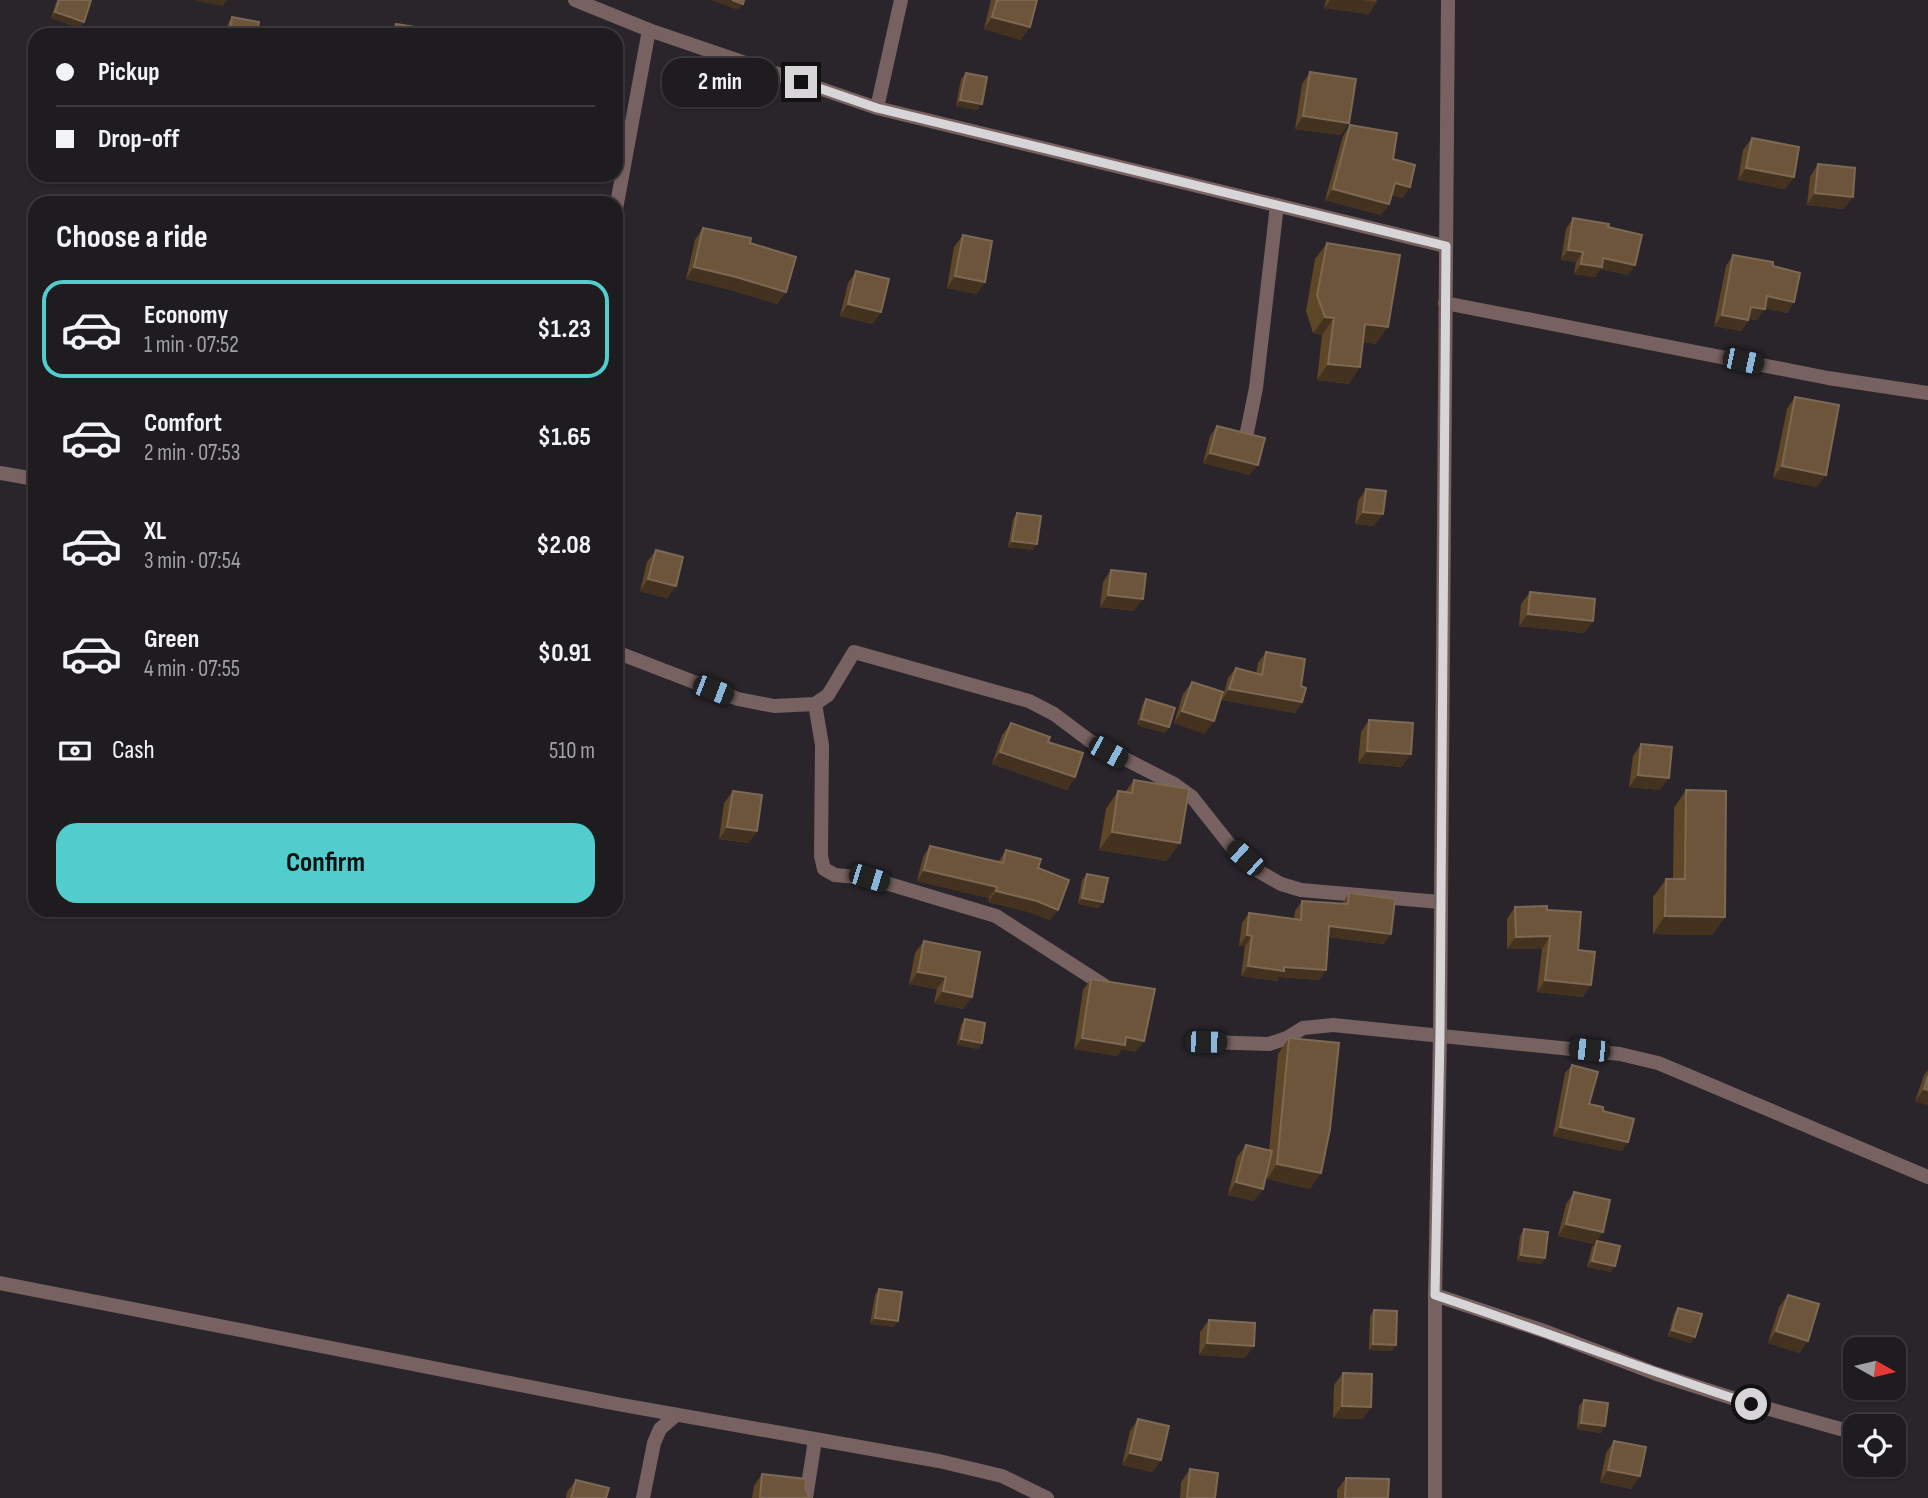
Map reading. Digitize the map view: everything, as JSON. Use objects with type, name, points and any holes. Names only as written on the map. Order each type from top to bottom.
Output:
[{"type":"street","points":[[575,0],[649,30],[877,108],[1446,246]]},
{"type":"street","points":[[877,108],[901,0]]},
{"type":"street","points":[[1435,1498],[1448,0]]},
{"type":"street","points":[[623,171],[649,30]]},
{"type":"street","points":[[1247,432],[1256,388],[1277,205]]},
{"type":"street","points":[[1445,303],[1828,378],[1928,393]]},
{"type":"street","points":[[0,473],[28,478]]},
{"type":"street","points":[[623,655],[738,699],[774,706],[815,704],[828,695],[854,652],[1029,701],[1054,714],[1090,741],[1192,797],[1230,845],[1260,872],[1281,884],[1301,890],[1440,902]]},
{"type":"street","points":[[815,704],[822,745],[821,856],[824,869],[835,874],[869,878],[996,916],[1105,986]]},
{"type":"street","points":[[1206,1042],[1269,1044],[1287,1038],[1303,1028],[1318,1025],[1609,1052],[1658,1063],[1928,1177]]},
{"type":"street","points":[[0,1283],[676,1415],[984,1470],[1047,1498]]},
{"type":"street","points":[[1435,1295],[1544,1331],[1657,1374],[1843,1430]]},
{"type":"street","points":[[643,1498],[654,1443],[660,1429],[676,1415]]},
{"type":"street","points":[[806,1498],[816,1440]]},
{"type":"building","points":[[59,0],[91,0],[84,22],[55,12]]},
{"type":"building","points":[[997,0],[1037,0],[1030,27],[992,17]]},
{"type":"building","points":[[232,17],[259,22],[258,28],[230,28]]},
{"type":"building","points":[[396,24],[422,28],[395,28]]},
{"type":"building","points":[[1310,72],[1356,79],[1349,123],[1303,116]]},
{"type":"building","points":[[966,73],[987,77],[982,104],[960,100]]},
{"type":"building","points":[[1350,125],[1397,133],[1393,159],[1415,165],[1410,187],[1395,183],[1389,204],[1333,189]]},
{"type":"building","points":[[1752,138],[1799,147],[1794,177],[1746,168]]},
{"type":"building","points":[[1818,164],[1855,168],[1853,197],[1815,193]]},
{"type":"building","points":[[1573,218],[1609,224],[1608,227],[1642,235],[1635,265],[1603,258],[1602,267],[1581,264],[1583,252],[1568,250]]},
{"type":"building","points":[[703,228],[751,238],[750,243],[796,257],[786,292],[694,267]]},
{"type":"building","points":[[963,235],[992,241],[985,282],[955,276]]},
{"type":"building","points":[[1327,243],[1400,255],[1388,327],[1365,324],[1360,367],[1328,364],[1334,318],[1325,317],[1317,295]]},
{"type":"building","points":[[1733,255],[1773,262],[1773,266],[1800,273],[1794,302],[1767,296],[1765,309],[1751,307],[1748,320],[1722,315]]},
{"type":"building","points":[[856,271],[889,279],[881,312],[848,304]]},
{"type":"building","points":[[1795,397],[1839,405],[1826,475],[1782,466]]},
{"type":"building","points":[[1217,426],[1265,438],[1258,465],[1210,453]]},
{"type":"building","points":[[1366,489],[1386,491],[1383,514],[1363,512]]},
{"type":"building","points":[[1017,513],[1041,516],[1037,544],[1012,541]]},
{"type":"building","points":[[656,550],[683,557],[676,586],[648,579]]},
{"type":"building","points":[[1111,570],[1146,574],[1143,599],[1108,595]]},
{"type":"building","points":[[1530,592],[1595,599],[1593,621],[1528,614]]},
{"type":"building","points":[[1266,652],[1305,659],[1301,686],[1306,688],[1302,702],[1229,689],[1236,668],[1262,675]]},
{"type":"building","points":[[1192,682],[1223,692],[1214,721],[1182,711]]},
{"type":"building","points":[[1146,699],[1175,708],[1169,727],[1141,719]]},
{"type":"building","points":[[1369,720],[1413,723],[1411,754],[1367,751]]},
{"type":"building","points":[[1011,723],[1050,737],[1048,742],[1083,753],[1075,777],[1000,752]]},
{"type":"building","points":[[1641,744],[1672,747],[1669,778],[1638,775]]},
{"type":"building","points":[[1134,780],[1189,789],[1180,843],[1112,832],[1118,791],[1132,793]]},
{"type":"building","points":[[1686,790],[1726,791],[1725,917],[1665,916],[1666,879],[1685,879]]},
{"type":"building","points":[[733,791],[762,795],[757,831],[727,827]]},
{"type":"building","points":[[930,846],[1003,863],[1006,850],[1041,859],[1038,868],[1069,880],[1058,910],[1037,901],[996,891],[997,887],[924,870]]},
{"type":"building","points":[[1087,874],[1108,878],[1103,902],[1082,898]]},
{"type":"building","points":[[1349,893],[1395,899],[1391,934],[1329,926],[1326,970],[1284,967],[1284,971],[1248,966],[1252,936],[1247,935],[1249,913],[1301,920],[1302,901],[1348,904]]},
{"type":"building","points":[[1547,906],[1547,910],[1581,912],[1578,950],[1595,952],[1591,985],[1545,980],[1550,936],[1516,937],[1515,907]]},
{"type":"building","points":[[924,941],[980,952],[972,997],[943,991],[946,977],[918,972]]},
{"type":"building","points":[[1091,979],[1155,989],[1144,1041],[1126,1037],[1125,1045],[1082,1038]]},
{"type":"building","points":[[965,1019],[985,1023],[982,1043],[961,1039]]},
{"type":"building","points":[[1289,1038],[1339,1043],[1330,1129],[1321,1173],[1277,1164]]},
{"type":"building","points":[[1572,1065],[1598,1072],[1589,1104],[1603,1107],[1603,1111],[1634,1119],[1628,1142],[1560,1127]]},
{"type":"building","points":[[1246,1145],[1272,1151],[1263,1189],[1236,1182]]},
{"type":"building","points":[[1574,1192],[1610,1200],[1603,1232],[1566,1224]]},
{"type":"building","points":[[1524,1229],[1548,1232],[1545,1258],[1521,1255]]},
{"type":"building","points":[[1597,1241],[1620,1246],[1615,1266],[1592,1261]]},
{"type":"building","points":[[879,1289],[902,1292],[898,1321],[875,1318]]},
{"type":"building","points":[[1788,1295],[1819,1304],[1808,1341],[1776,1331]]},
{"type":"building","points":[[1678,1308],[1702,1314],[1695,1337],[1672,1330]]},
{"type":"building","points":[[1374,1310],[1397,1311],[1396,1345],[1373,1344]]},
{"type":"building","points":[[1209,1320],[1255,1323],[1254,1346],[1207,1343]]},
{"type":"building","points":[[1343,1373],[1372,1374],[1371,1407],[1342,1406]]},
{"type":"building","points":[[1584,1400],[1608,1403],[1605,1426],[1581,1423]]},
{"type":"building","points":[[1138,1419],[1169,1426],[1161,1460],[1130,1453]]},
{"type":"building","points":[[1614,1441],[1646,1447],[1640,1476],[1608,1470]]},
{"type":"building","points":[[1190,1469],[1218,1473],[1215,1498],[1187,1498]]},
{"type":"building","points":[[762,1474],[806,1479],[808,1498],[760,1498]]},
{"type":"building","points":[[1346,1478],[1389,1479],[1388,1498],[1345,1498]]},
{"type":"building","points":[[576,1480],[609,1488],[606,1498],[571,1498]]},
{"type":"route","points":[[801,82],[877,108],[1446,246],[1440,1035],[1435,1295],[1544,1331],[1657,1374],[1751,1404]]}]
